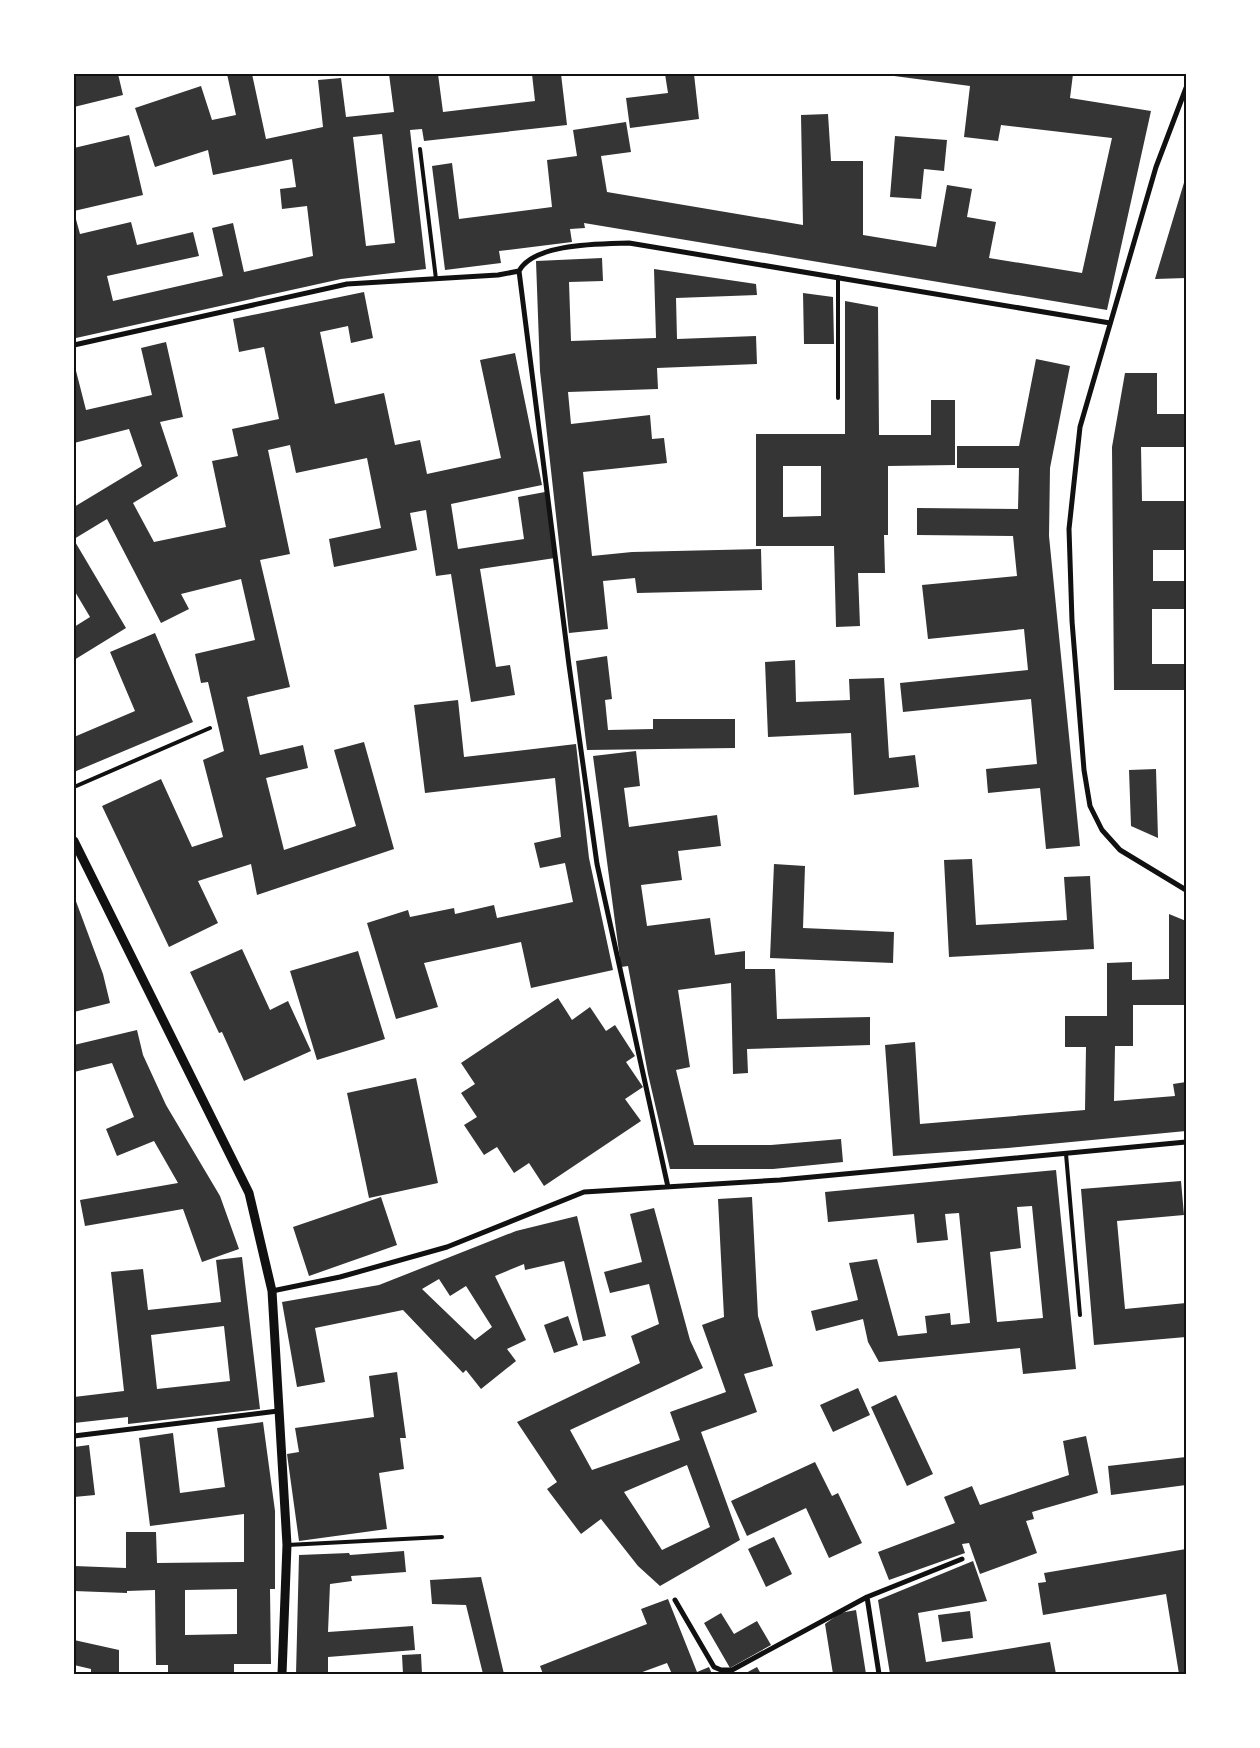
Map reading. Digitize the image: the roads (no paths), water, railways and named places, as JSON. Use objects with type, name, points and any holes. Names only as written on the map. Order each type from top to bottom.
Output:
[{"type":"street","points":[[1186,88],[1156,166],[1080,427],[1068,529],[1072,621],[1084,770],[1090,806],[1102,830],[1120,850],[1186,890]]},
{"type":"street","points":[[668,1187],[597,864],[569,665],[519,271],[523,263],[536,255],[554,250],[588,244],[629,243],[1110,323]]},
{"type":"street","points":[[74,345],[347,284],[498,275],[519,271]]},
{"type":"street","points":[[74,840],[249,1193],[272,1291],[286,1545],[282,1674]]},
{"type":"street","points":[[272,1291],[340,1277],[447,1247],[584,1192],[780,1180],[1186,1142]]},
{"type":"street","points":[[74,1436],[278,1411]]},
{"type":"street","points":[[675,1600],[714,1667],[721,1670],[732,1670],[867,1597],[962,1559]]},
{"type":"street","points":[[867,1597],[879,1674]]},
{"type":"lane","points":[[420,149],[436,279]]},
{"type":"lane","points":[[838,277],[838,398]]},
{"type":"lane","points":[[74,787],[210,728]]},
{"type":"lane","points":[[1066,1154],[1080,1315]]},
{"type":"lane","points":[[286,1545],[442,1537]]}]
